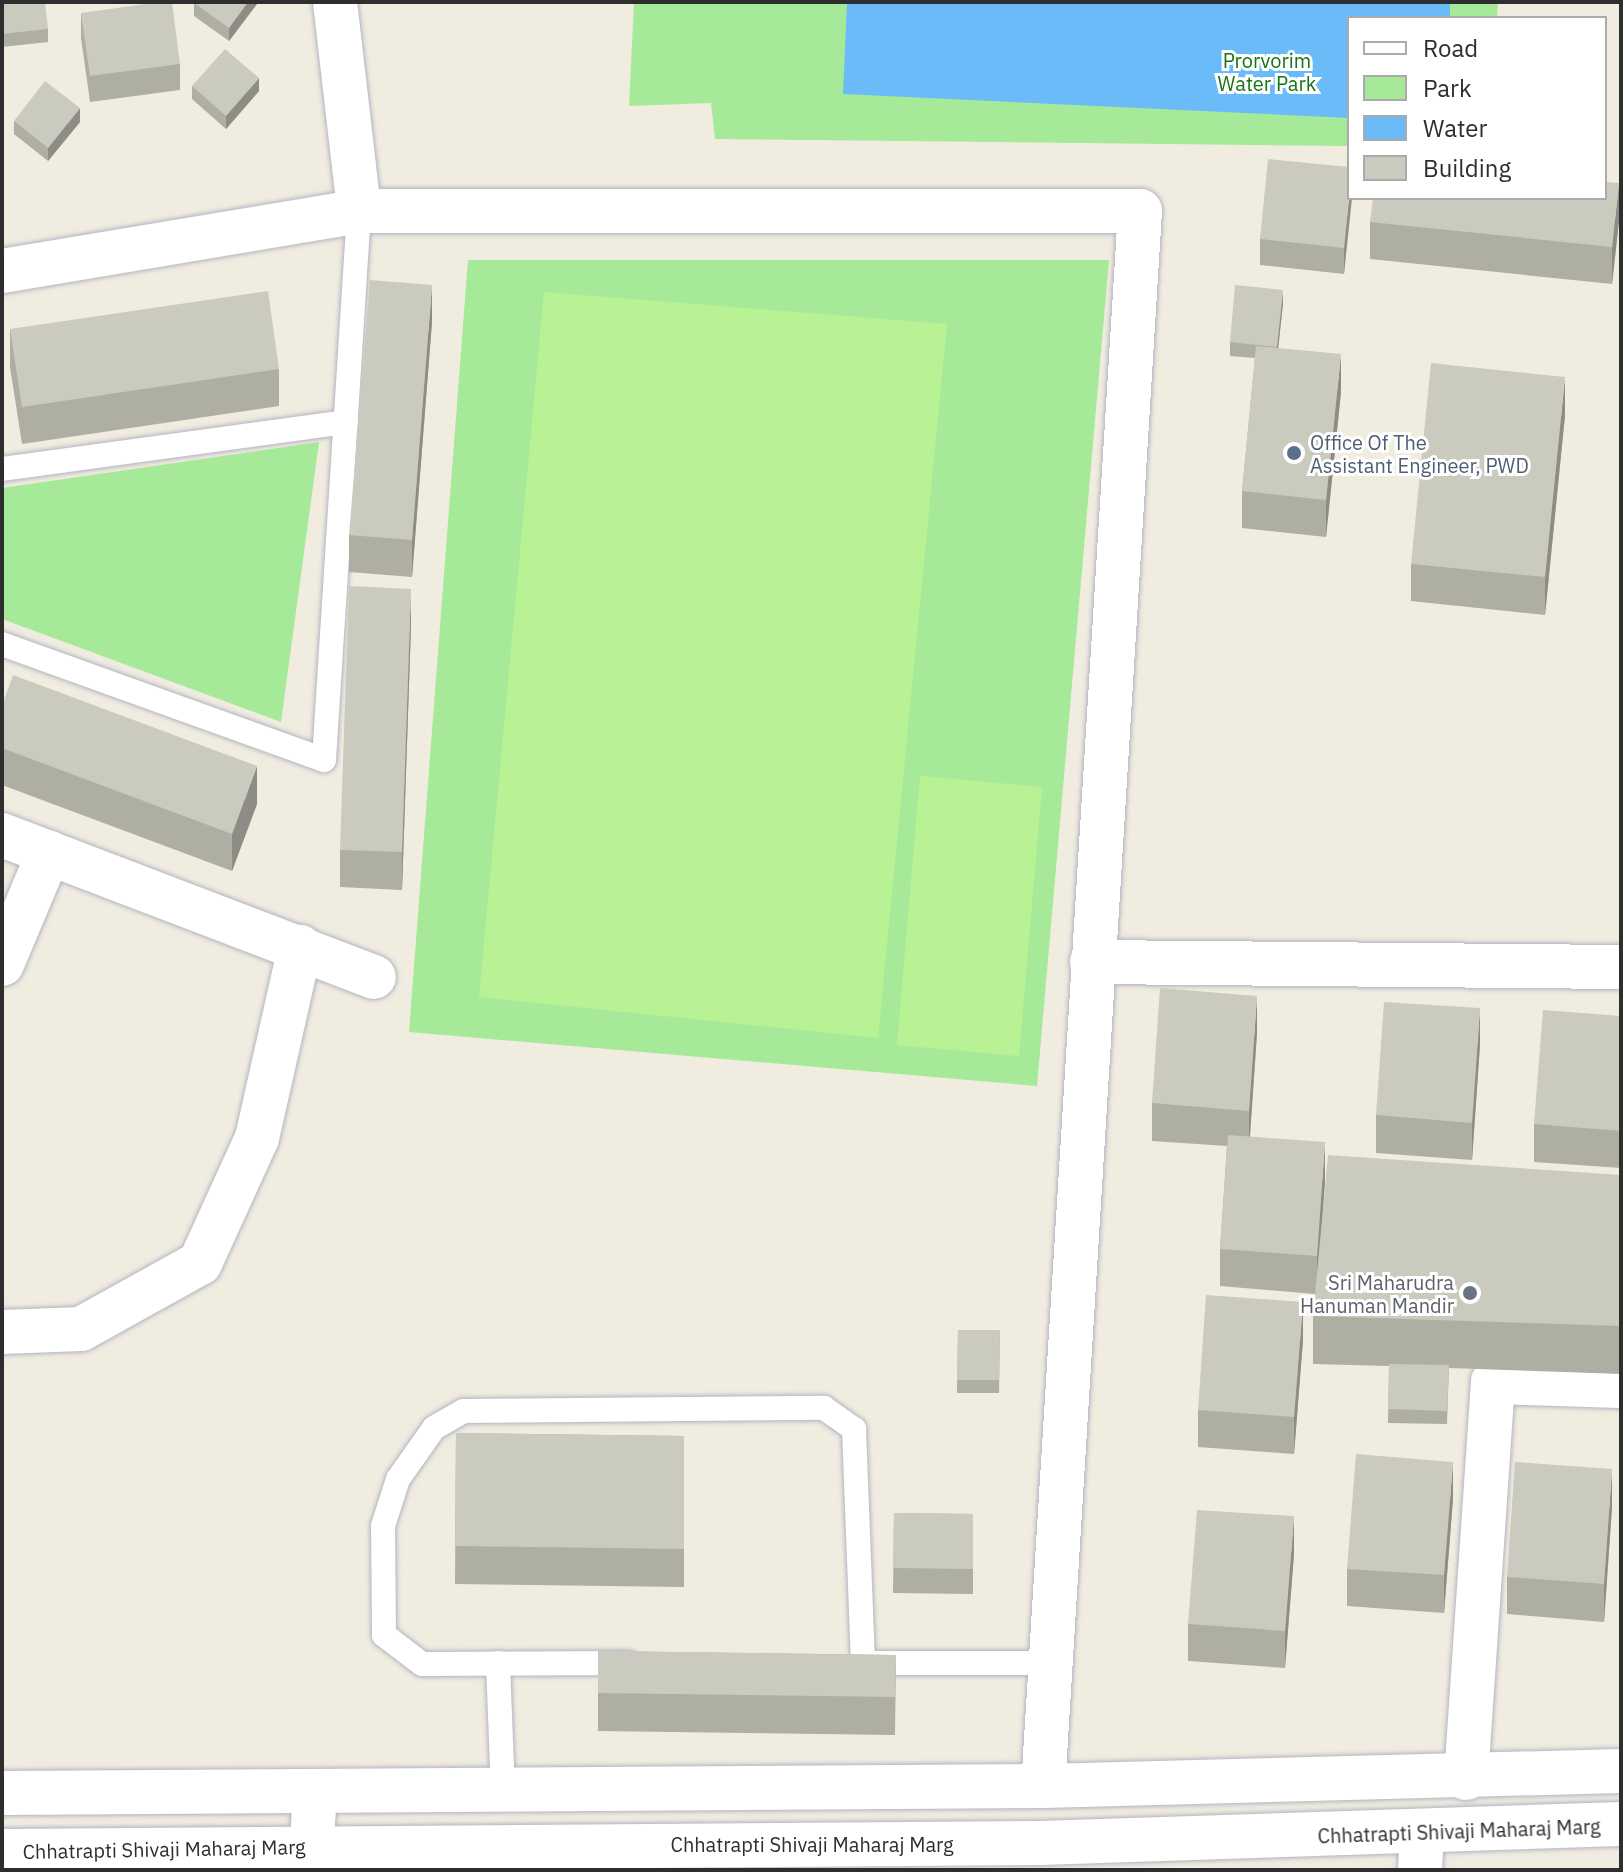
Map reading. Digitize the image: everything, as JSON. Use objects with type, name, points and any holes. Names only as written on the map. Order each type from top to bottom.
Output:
[{"type":"street","points":[[335,2],[359,211]]},
{"type":"street","points":[[2,271],[359,211],[1140,211],[1043,1786]]},
{"type":"street","points":[[2,835],[374,977]]},
{"type":"street","points":[[2,964],[49,852]]},
{"type":"street","points":[[2,1332],[81,1329],[200,1263],[257,1138],[300,947]]},
{"type":"street","points":[[1092,962],[1621,967]]},
{"type":"street","points":[[1466,1778],[1493,1382],[1621,1386]]},
{"type":"street","points":[[2,1793],[1043,1786],[1466,1778],[1621,1771]]},
{"type":"street","points":[[310,1858],[315,1793]]},
{"type":"street","name":"Chhatrapti Shivaji Maharaj Marg","points":[[2,1851],[310,1858],[1039,1857],[1421,1852],[1621,1824]]},
{"type":"lane","points":[[2,644],[324,760],[359,211]]},
{"type":"lane","points":[[2,469],[346,422]]},
{"type":"lane","points":[[656,1663],[422,1664],[384,1635],[383,1526],[398,1479],[434,1428],[464,1411],[824,1408],[854,1429],[863,1663]]},
{"type":"lane","points":[[498,1663],[503,1791]]},
{"type":"lane","points":[[831,1663],[1050,1663]]},
{"type":"green space","name":"Prorvorim Water Park","points":[[634,2],[1498,2],[1497,16],[1347,16],[1347,146],[715,139],[711,103],[629,106]]},
{"type":"green space","points":[[468,260],[1109,260],[1037,1086],[409,1032]]},
{"type":"green space","points":[[544,292],[947,324],[878,1038],[479,997]]},
{"type":"green space","points":[[319,442],[281,722],[2,619],[2,488]]},
{"type":"green space","points":[[920,776],[1042,787],[1019,1056],[897,1045]]},
{"type":"water","points":[[847,2],[1450,2],[1450,16],[1347,16],[1347,118],[843,94]]},
{"type":"building","points":[[2,2],[45,2],[48,29],[2,34]]},
{"type":"building","points":[[172,2],[180,64],[90,76],[81,13]]},
{"type":"building","points":[[195,2],[248,2],[229,28]]},
{"type":"building","points":[[225,49],[259,78],[226,116],[192,86]]},
{"type":"building","points":[[45,81],[80,108],[48,148],[14,121]]},
{"type":"building","points":[[1268,159],[1347,167],[1349,200],[1344,248],[1260,239]]},
{"type":"building","points":[[1607,182],[1619,183],[1612,247],[1370,222],[1373,200],[1607,200]]},
{"type":"building","points":[[370,280],[432,285],[412,540],[349,535]]},
{"type":"building","points":[[1235,285],[1283,290],[1277,347],[1230,342]]},
{"type":"building","points":[[268,291],[279,369],[22,407],[10,329]]},
{"type":"building","points":[[1256,346],[1341,354],[1326,500],[1242,491]]},
{"type":"building","points":[[1431,363],[1565,377],[1545,577],[1411,564]]},
{"type":"building","points":[[349,586],[411,589],[402,852],[340,850]]},
{"type":"building","points":[[13,675],[257,766],[232,834],[2,748],[2,706]]},
{"type":"building","points":[[1160,988],[1257,996],[1249,1111],[1152,1103]]},
{"type":"building","points":[[1384,1002],[1480,1008],[1472,1123],[1376,1115]]},
{"type":"building","points":[[1543,1010],[1621,1016],[1621,1131],[1534,1124]]},
{"type":"building","points":[[1228,1135],[1325,1142],[1317,1256],[1220,1249]]},
{"type":"building","name":"Sri Maharudra Hanuman Mandir","points":[[1328,1155],[1621,1175],[1621,1326],[1313,1316]]},
{"type":"building","points":[[1206,1295],[1303,1302],[1294,1417],[1198,1410]]},
{"type":"building","points":[[958,1330],[1000,1330],[999,1380],[957,1380]]},
{"type":"building","points":[[1389,1364],[1449,1365],[1447,1411],[1388,1409]]},
{"type":"building","points":[[456,1433],[684,1436],[684,1549],[455,1546]]},
{"type":"building","points":[[1356,1454],[1453,1462],[1444,1575],[1347,1569]]},
{"type":"building","points":[[1515,1462],[1612,1469],[1604,1584],[1507,1577]]},
{"type":"building","points":[[1197,1510],[1294,1516],[1285,1631],[1188,1624]]},
{"type":"building","points":[[894,1513],[973,1514],[973,1569],[893,1568]]},
{"type":"building","points":[[598,1651],[896,1655],[895,1697],[598,1693]]},
{"type":"place","name":"Office Of The Assistant Engineer, PWD","points":[[1294,453]]},
{"type":"place","name":"Sri Maharudra Hanuman Mandir","points":[[1470,1293]]}]
